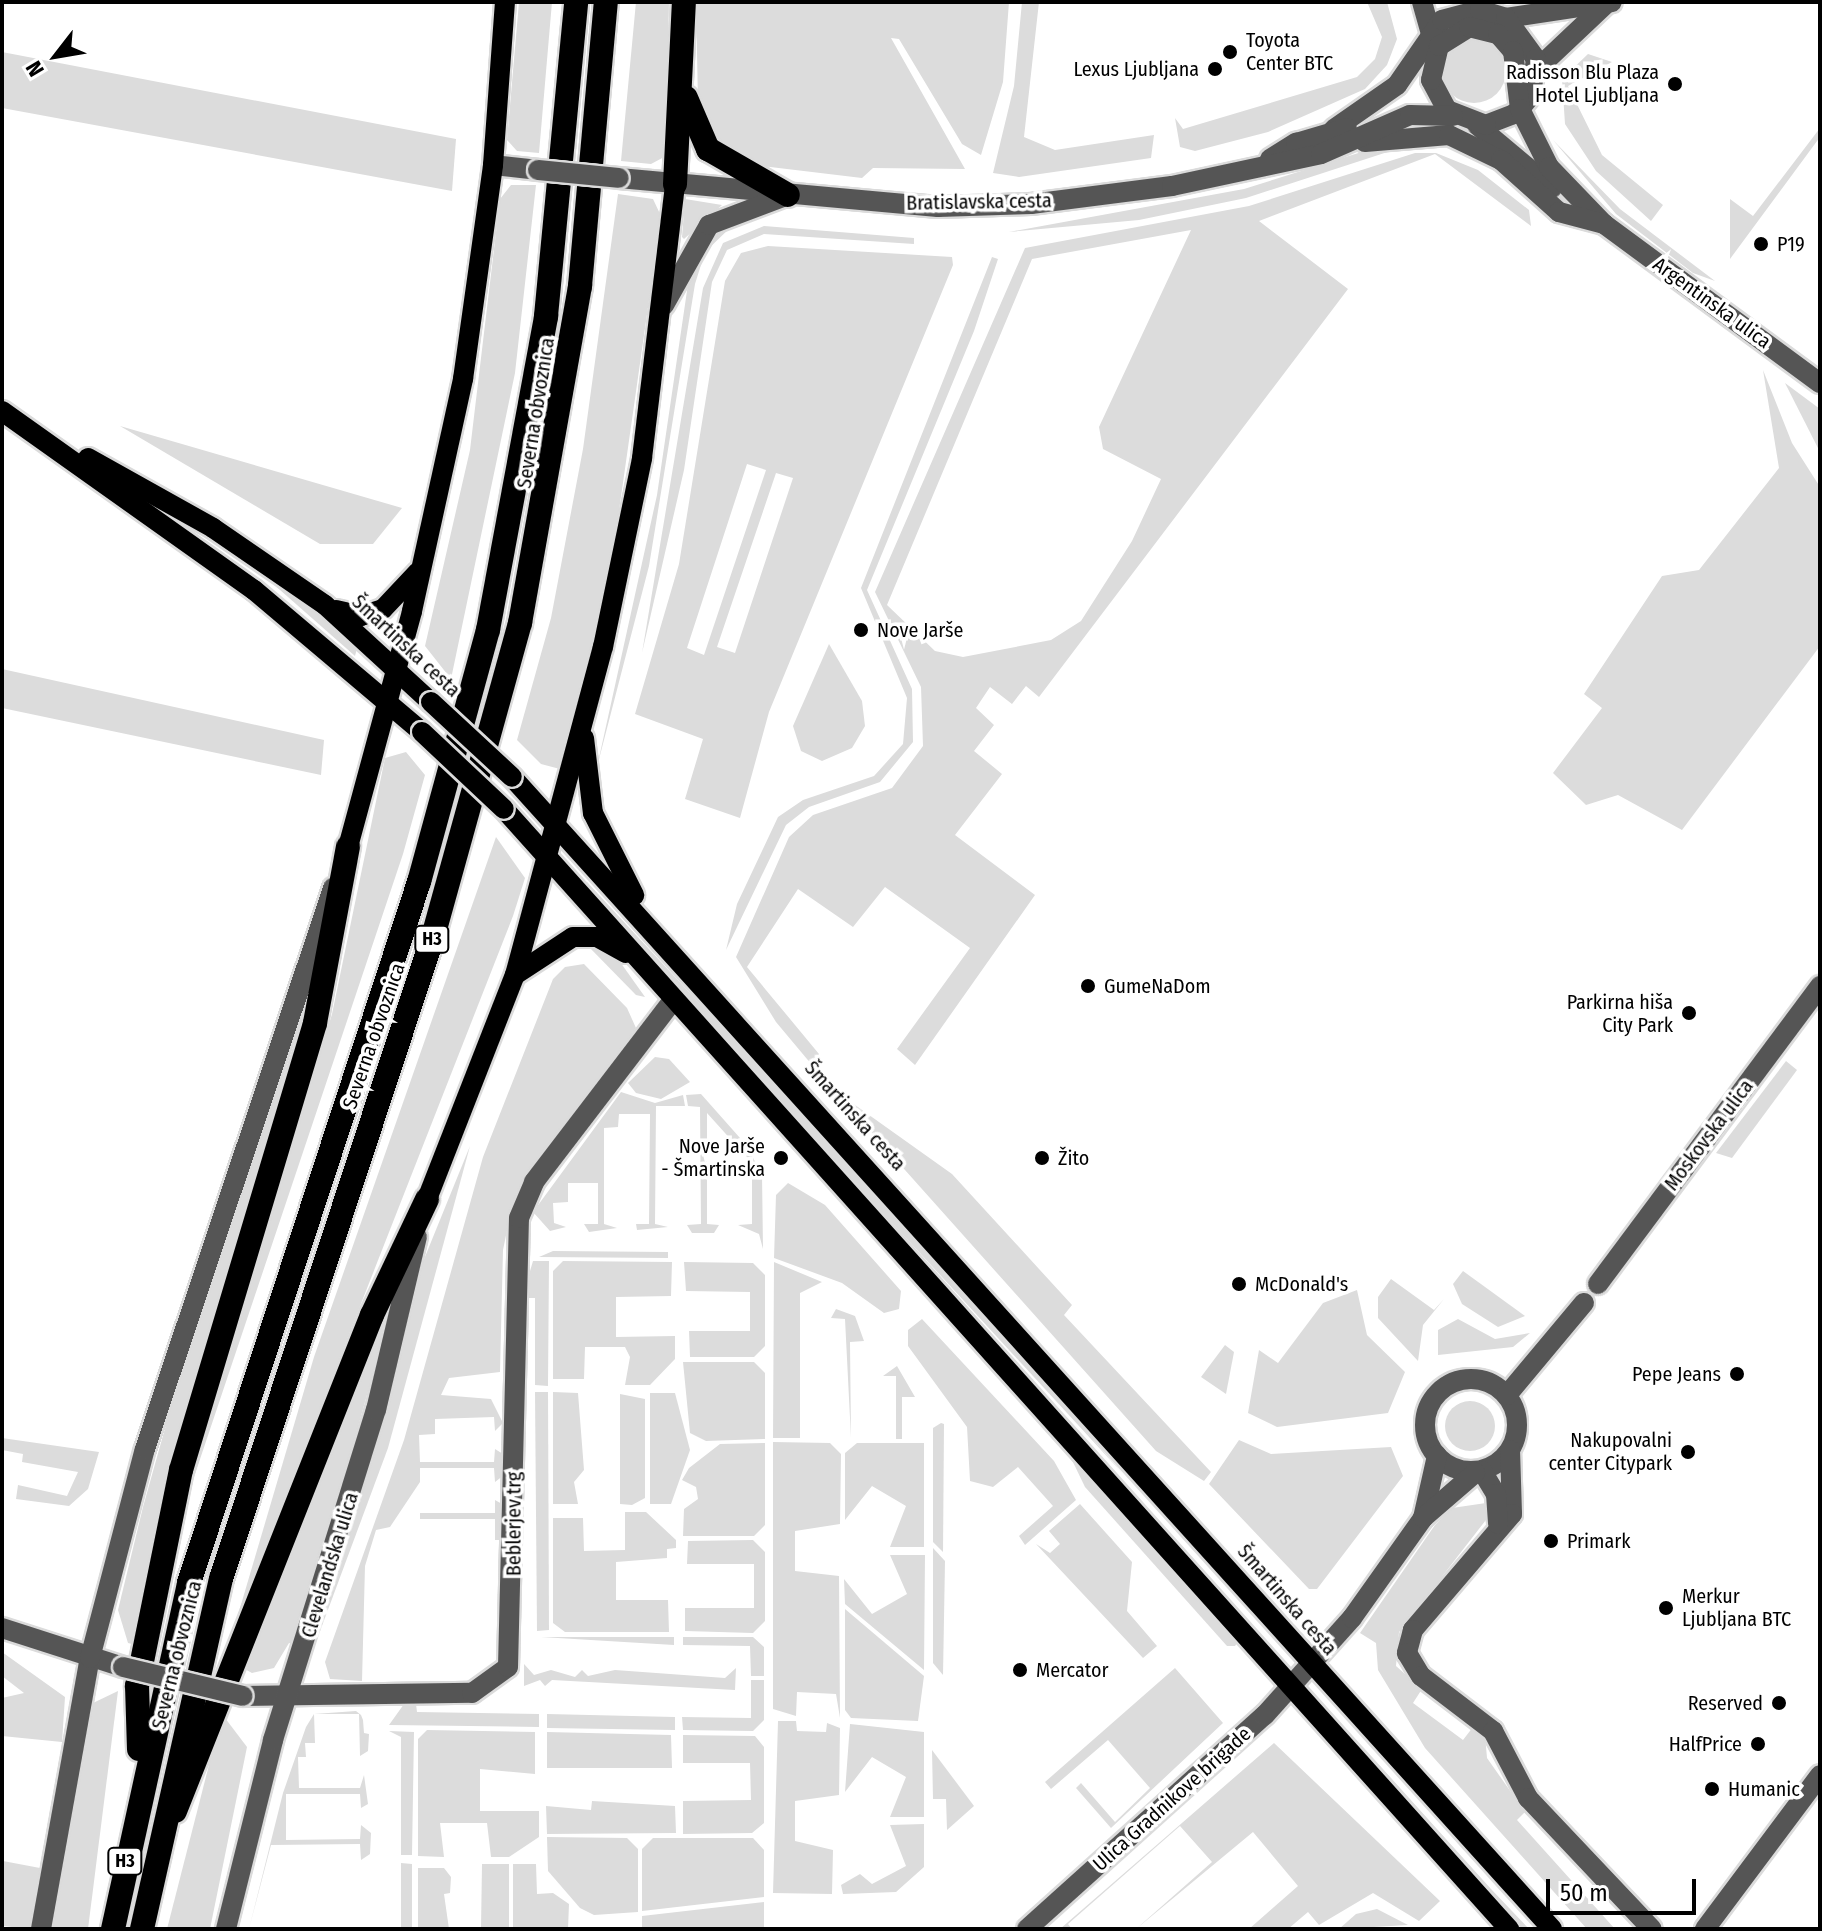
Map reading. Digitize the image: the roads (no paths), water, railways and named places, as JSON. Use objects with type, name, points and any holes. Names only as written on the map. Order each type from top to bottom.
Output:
[{"type":"highway","name":"Severna obvoznica","points":[[113,1929],[139,1793],[233,1436],[419,882],[481,656],[544,330],[576,2]]},
{"type":"highway","name":"Severna obvoznica","points":[[142,1929],[221,1579],[434,933],[517,637],[580,286],[606,2]]},
{"type":"highway","points":[[675,184],[684,2]]},
{"type":"highway","points":[[682,82],[708,149],[788,195]]},
{"type":"highway","points":[[139,1793],[137,1686],[181,1470],[303,1068],[348,847]]},
{"type":"highway","points":[[157,1854],[372,1315],[427,1199]]},
{"type":"main road","points":[[348,847],[424,562],[463,379],[493,165],[505,2]]},
{"type":"main road","points":[[427,1199],[515,975],[583,726],[630,523],[664,305],[675,184]]},
{"type":"main road","name":"Šmartinska cesta","points":[[2,411],[254,590],[422,732],[504,809],[1509,1929]]},
{"type":"main road","name":"Šmartinska cesta","points":[[38,435],[178,507],[325,605],[512,777],[653,926],[1312,1665],[1552,1929]]},
{"type":"main road","points":[[325,605],[373,614],[408,587],[424,562]]},
{"type":"main road","points":[[583,726],[593,813],[653,926]]},
{"type":"main road","points":[[515,975],[556,942],[583,935],[646,967]]},
{"type":"street","points":[[1408,2],[1429,48]]},
{"type":"street","points":[[1422,2],[1436,95],[1453,116],[1477,125],[1515,151],[1573,217]]},
{"type":"street","points":[[1266,162],[1334,129],[1388,109],[1429,48],[1460,30],[1506,26],[1602,4]]},
{"type":"street","points":[[1477,125],[1526,102],[1537,69],[1602,4]]},
{"type":"street","points":[[1334,129],[1397,85],[1463,6],[1506,26],[1537,69]]},
{"type":"street","points":[[1506,26],[1526,102]]},
{"type":"street","name":"Argentinska ulica","points":[[1526,102],[1543,158],[1604,224],[1820,383]]},
{"type":"street","name":"Bratislavska cesta","points":[[493,165],[938,207],[1031,204],[1172,186],[1353,144],[1410,115],[1453,116]]},
{"type":"street","name":"Argentinska ulica","points":[[1353,144],[1449,135],[1491,153],[1573,217],[1604,224]]},
{"type":"street","points":[[664,305],[709,225],[788,195]]},
{"type":"street","points":[[41,1929],[90,1658],[145,1449],[348,847]]},
{"type":"street","name":"Moskovska ulica","points":[[1598,1284],[1820,986]]},
{"type":"street","name":"Beblerjev trg","points":[[2,1628],[90,1658],[243,1696],[472,1693],[508,1667],[519,1218],[534,1182],[674,999]]},
{"type":"street","name":"Clevelandska ulica","points":[[226,1929],[288,1696],[376,1410],[427,1199]]},
{"type":"street","points":[[1507,1395],[1584,1303]]},
{"type":"street","points":[[1423,1518],[1437,1456],[1425,1418],[1439,1392],[1474,1379],[1507,1395],[1518,1419],[1510,1450],[1516,1506],[1498,1524],[1406,1645],[1421,1676],[1493,1731],[1517,1784],[1585,1844],[1652,1929]]},
{"type":"street","points":[[1312,1665],[1423,1518],[1510,1450]]},
{"type":"street","points":[[1437,1456],[1478,1472],[1496,1494],[1498,1524]]},
{"type":"street","name":"Ulica Gradnikove brigade","points":[[1027,1929],[1312,1665]]},
{"type":"street","points":[[1705,1929],[1820,1775]]},
{"type":"place","name":"Toyota Center BTC","points":[[1230,52]]},
{"type":"place","name":"Lexus Ljubljana","points":[[1215,69]]},
{"type":"place","name":"Radisson Blu Plaza Hotel Ljubljana","points":[[1675,84]]},
{"type":"place","name":"P19","points":[[1761,244]]},
{"type":"place","name":"Nove Jarše","points":[[861,630]]},
{"type":"place","name":"GumeNaDom","points":[[1088,986]]},
{"type":"place","name":"Parkirna hiša City Park","points":[[1689,1013]]},
{"type":"place","name":"Nove Jarše - Šmartinska","points":[[781,1158]]},
{"type":"place","name":"Žito","points":[[1042,1158]]},
{"type":"place","name":"McDonald's","points":[[1239,1284]]},
{"type":"place","name":"Pepe Jeans","points":[[1737,1374]]},
{"type":"place","name":"Nakupovalni center Citypark","points":[[1688,1452]]},
{"type":"place","name":"Primark","points":[[1551,1541]]},
{"type":"place","name":"Merkur Ljubljana BTC","points":[[1666,1608]]},
{"type":"place","name":"Mercator","points":[[1020,1670]]},
{"type":"place","name":"Reserved","points":[[1779,1703]]},
{"type":"place","name":"HalfPrice","points":[[1758,1744]]},
{"type":"place","name":"Humanic","points":[[1712,1789]]}]
